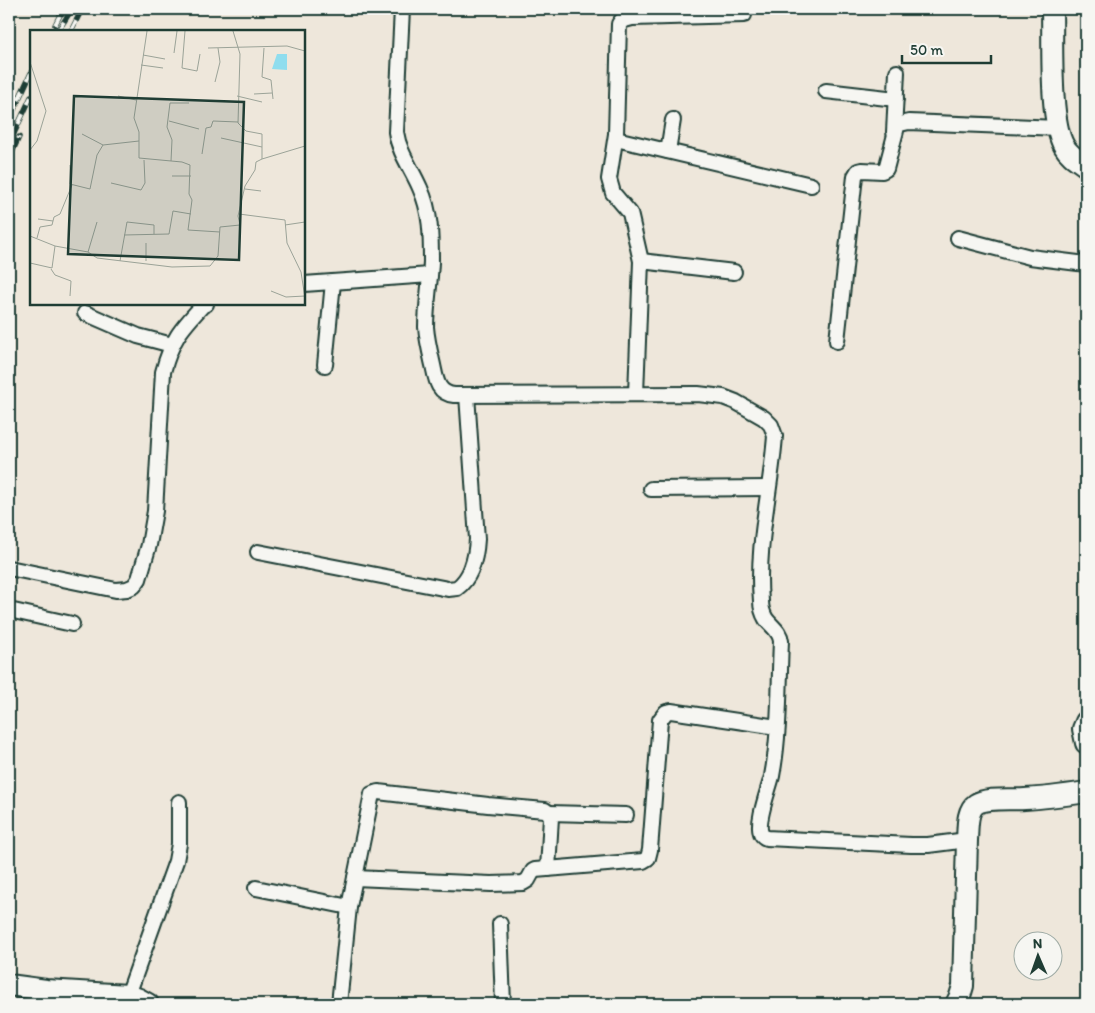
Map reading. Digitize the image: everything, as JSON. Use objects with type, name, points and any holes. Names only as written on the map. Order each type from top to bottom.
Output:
[{"type":"street","points":[[1052,9],[1055,104],[1060,138],[1068,152],[1086,166]]},
{"type":"street","points":[[398,10],[396,132],[400,151],[420,186],[428,210],[431,233],[426,326],[436,382],[441,391],[448,394],[467,395],[698,394],[724,397],[764,418],[771,425],[775,436],[760,576],[761,603],[763,613],[780,637],[777,727],[773,770],[760,820],[760,831],[766,838],[893,844],[928,845],[967,840]]},
{"type":"street","points":[[636,394],[641,260],[630,213],[610,187],[610,171],[616,139],[618,29],[621,21],[632,18],[744,15]]},
{"type":"street","points":[[837,341],[855,176],[858,171],[862,170],[882,171],[886,169],[894,132],[897,72]]},
{"type":"street","points":[[826,91],[896,99]]},
{"type":"street","points":[[668,151],[673,120]]},
{"type":"street","points":[[894,132],[900,124],[910,122],[1058,128]]},
{"type":"street","points":[[616,139],[811,185]]},
{"type":"street","points":[[958,238],[1030,257],[1086,264]]},
{"type":"street","points":[[641,260],[734,272]]},
{"type":"street","points":[[305,284],[430,275]]},
{"type":"street","points":[[325,365],[333,282]]},
{"type":"street","points":[[9,571],[116,590],[134,586],[140,579],[155,511],[163,372],[178,333],[202,305]]},
{"type":"street","points":[[85,312],[138,336],[172,345]]},
{"type":"street","points":[[258,552],[448,589],[457,588],[466,579],[474,561],[478,539],[467,395]]},
{"type":"street","points":[[651,489],[768,488]]},
{"type":"street","points":[[9,610],[72,624]]},
{"type":"street","points":[[355,878],[491,884],[523,883],[528,880],[533,871],[643,861],[648,858],[650,850],[660,720],[666,712],[671,711],[777,727]]},
{"type":"street","points":[[1086,722],[1083,729],[1086,743]]},
{"type":"street","points":[[339,1004],[349,907],[371,797],[375,792],[545,810],[549,813],[626,815]]},
{"type":"street","points":[[956,1004],[963,986],[968,817],[971,809],[976,804],[985,800],[1024,800],[1086,792]]},
{"type":"street","points":[[128,995],[176,861],[179,844],[179,802]]},
{"type":"street","points":[[548,869],[551,817],[549,813]]},
{"type":"street","points":[[256,888],[349,907]]},
{"type":"street","points":[[500,924],[503,1004]]},
{"type":"street","points":[[9,985],[46,990],[128,995],[148,1004]]},
{"type":"railway","points":[[55,25],[63,9]]},
{"type":"railway","points":[[59,30],[72,9]]},
{"type":"railway","points":[[72,30],[82,9]]},
{"type":"railway","points":[[9,120],[30,75]]},
{"type":"railway","points":[[9,144],[30,99]]},
{"type":"railway","points":[[9,159],[19,137]]}]
